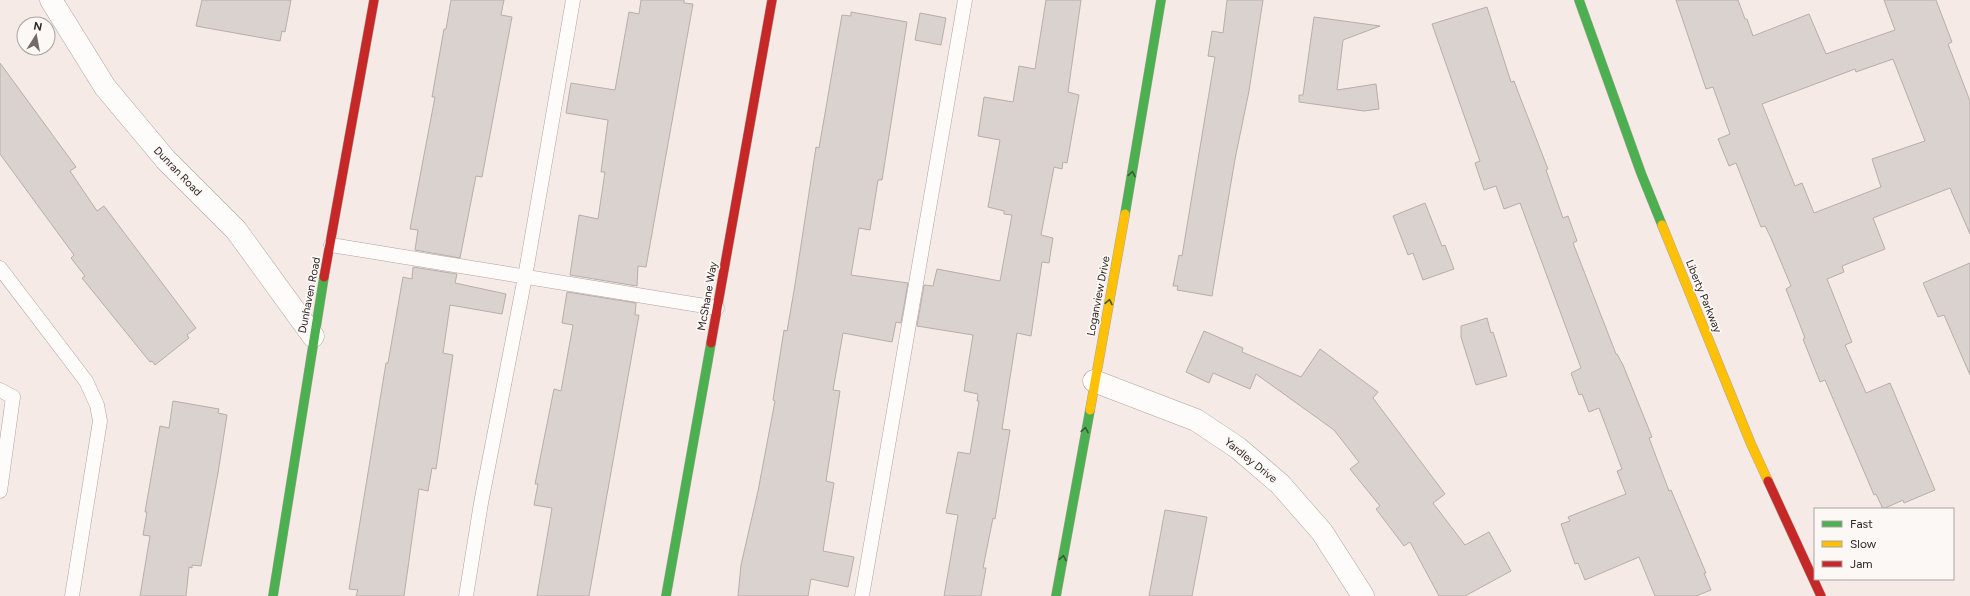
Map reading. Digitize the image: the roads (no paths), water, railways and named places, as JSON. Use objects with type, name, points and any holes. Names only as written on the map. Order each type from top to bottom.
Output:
[{"type":"street","name":"Dunran Road","points":[[51,0],[105,87],[166,160],[236,230],[313,336]]},
{"type":"street","name":"Dunhaven Road","points":[[273,596],[313,336],[331,245],[374,0]]},
{"type":"street","name":"McShane Way","points":[[666,596],[772,0]]},
{"type":"street","name":"Loganview Drive","points":[[1056,596],[1121,239],[1161,0]]},
{"type":"street","name":"Liberty Parkway","points":[[1579,0],[1641,173],[1691,297],[1751,444],[1820,596]]},
{"type":"street","name":"Yardley Drive","points":[[1094,381],[1196,420],[1238,448],[1280,484],[1322,532],[1363,596]]},
{"type":"lane","points":[[466,596],[481,503],[525,277],[573,0]]},
{"type":"lane","points":[[862,596],[966,0]]},
{"type":"lane","points":[[331,245],[717,308]]},
{"type":"lane","points":[[1,271],[86,381],[97,405],[100,422],[72,596]]},
{"type":"lane","points":[[0,390],[13,397],[0,492]]}]
